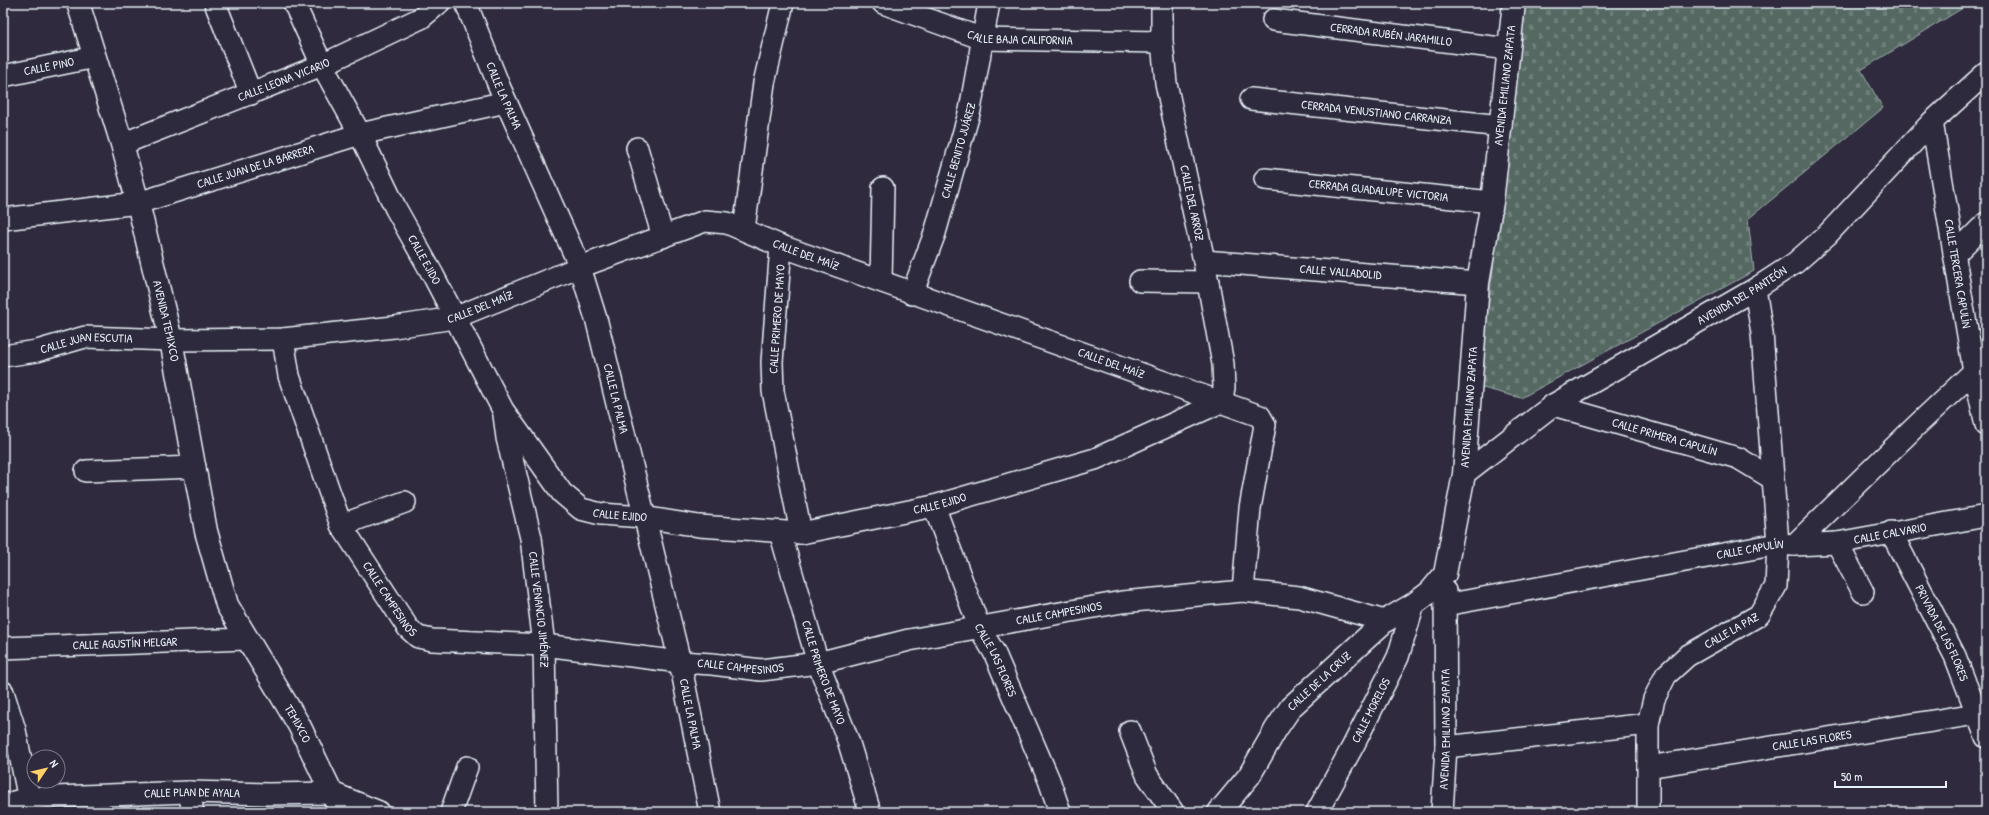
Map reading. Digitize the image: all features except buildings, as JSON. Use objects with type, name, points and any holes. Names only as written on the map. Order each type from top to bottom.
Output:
[{"type":"main road","name":"AVENIDA TEMIXCO","points":[[78,3],[122,144],[138,203],[171,340],[206,531],[227,605],[246,639]]},
{"type":"main road","name":"AVENIDA EMILIANO ZAPATA","points":[[1445,574],[1464,474],[1478,283],[1492,202],[1514,3]]},
{"type":"main road","name":"CALLE DE LA CRUZ","points":[[1219,812],[1249,776],[1276,729],[1291,707],[1386,621],[1414,604],[1430,592],[1445,574]]},
{"type":"main road","name":"TEMIXCO","points":[[246,639],[299,725],[337,802]]},
{"type":"street","points":[[215,3],[251,94]]},
{"type":"street","name":"CALLE EJIDO","points":[[294,3],[322,65],[360,134],[396,209],[433,275],[503,410],[562,493],[580,509],[601,514],[643,517],[699,526],[801,533],[934,506],[1095,459],[1221,402]]},
{"type":"street","name":"CALLE LEONA VICARIO","points":[[122,144],[322,65],[421,18],[439,3]]},
{"type":"street","name":"CALLE LA PALMA","points":[[466,3],[506,102],[580,267],[597,322],[643,517],[680,662],[710,812]]},
{"type":"street","points":[[744,229],[764,83],[783,3]]},
{"type":"street","name":"CALLE BAJA CALIFORNIA","points":[[883,3],[983,39],[1162,42]]},
{"type":"street","name":"CALLE BENITO JUÁREZ","points":[[912,294],[935,233],[970,110],[988,3]]},
{"type":"street","name":"CALLE DEL ARROZ","points":[[1162,3],[1162,42],[1166,83],[1204,261],[1223,364],[1224,388],[1221,402]]},
{"type":"street","name":"CERRADA RUBÉN JARAMILLO","points":[[1273,20],[1509,49]]},
{"type":"street","name":"CALLE PINO","points":[[3,76],[95,57]]},
{"type":"street","name":"AVENIDA DEL PANTEÓN","points":[[1464,474],[1553,405],[1755,289],[1795,263],[1827,235],[1932,122],[1986,72]]},
{"type":"street","name":"CERRADA VENUSTIANO CARRANZA","points":[[1251,98],[1501,126]]},
{"type":"street","name":"CALLE JUAN DE LA BARRERA","points":[[3,219],[138,203],[360,134],[506,102]]},
{"type":"street","name":"CALLE TERCERA CAPULÍN","points":[[1932,122],[1954,255],[1980,366],[1986,425]]},
{"type":"street","points":[[637,148],[663,237]]},
{"type":"street","name":"CERRADA GUADALUPE VICTORIA","points":[[1265,179],[1492,202]]},
{"type":"street","points":[[881,280],[883,188]]},
{"type":"street","name":"CALLE DEL MAÍZ","points":[[171,340],[283,339],[394,327],[454,318],[580,267],[705,221],[727,223],[781,246],[881,280],[912,294],[1242,408],[1260,416],[1265,425],[1250,508],[1243,591]]},
{"type":"street","points":[[1954,255],[1986,223]]},
{"type":"street","name":"CALLE PRIMERO DE MAYO","points":[[781,246],[772,362],[773,391],[801,533]]},
{"type":"street","name":"CALLE VALLADOLID","points":[[1204,261],[1478,283]]},
{"type":"street","points":[[1140,281],[1208,282]]},
{"type":"street","name":"CALLE LA PAZ","points":[[1648,812],[1648,724],[1654,699],[1666,675],[1687,656],[1759,615],[1776,586],[1786,544],[1772,479],[1762,333],[1755,289]]},
{"type":"street","name":"CALLE JUAN ESCUTIA","points":[[3,356],[37,351],[85,337],[171,340]]},
{"type":"street","name":"CALLE CAMPESINOS","points":[[283,339],[289,376],[341,525],[408,628],[418,637],[432,640],[544,645],[680,662],[761,670],[818,663],[910,640],[980,629],[1122,602],[1243,591],[1299,597],[1386,621]]},
{"type":"street","name":"CALLE CAPULÍN","points":[[1445,605],[1786,544],[1980,366]]},
{"type":"street","name":"CALLE PRIMERA CAPULÍN","points":[[1553,405],[1738,458],[1772,479]]},
{"type":"street","name":"CALLE VENANCIO JIMÉNEZ","points":[[503,410],[507,438],[531,538],[544,645],[547,812]]},
{"type":"street","points":[[86,471],[195,467]]},
{"type":"street","points":[[341,525],[405,502]]},
{"type":"street","name":"CALLE LAS FLORES","points":[[934,506],[980,629],[1000,666],[1049,780],[1060,812]]},
{"type":"street","name":"CALLE CALVARIO","points":[[1786,544],[1837,543],[1986,516]]},
{"type":"street","name":"CALLE PRIMERO DE MAYO","points":[[780,532],[818,663],[848,740],[870,812]]},
{"type":"street","name":"PRIVADA DE LAS FLORES","points":[[1891,532],[1955,656],[1986,737]]},
{"type":"street","points":[[1837,543],[1863,592]]},
{"type":"street","name":"AVENIDA EMILIANO ZAPATA","points":[[1442,812],[1446,747],[1445,574]]},
{"type":"street","name":"CALLE MORELOS","points":[[1317,812],[1353,746],[1398,657],[1414,604]]},
{"type":"street","name":"CALLE AGUSTÍN MELGAR","points":[[3,648],[246,639]]},
{"type":"street","points":[[3,692],[16,730],[30,805]]},
{"type":"street","name":"CALLE LAS FLORES","points":[[1648,767],[1976,714]]},
{"type":"street","points":[[1446,747],[1648,724]]},
{"type":"street","points":[[1130,731],[1147,774],[1173,812]]},
{"type":"street","points":[[451,812],[467,766]]},
{"type":"street","name":"CALLE PLAN DE AYALA","points":[[3,805],[191,802],[268,794],[337,802],[379,812]]},
{"type":"green space","points":[[1520,3],[1971,3],[1861,70],[1883,108],[1748,219],[1754,271],[1521,398],[1479,387],[1502,189]]}]
